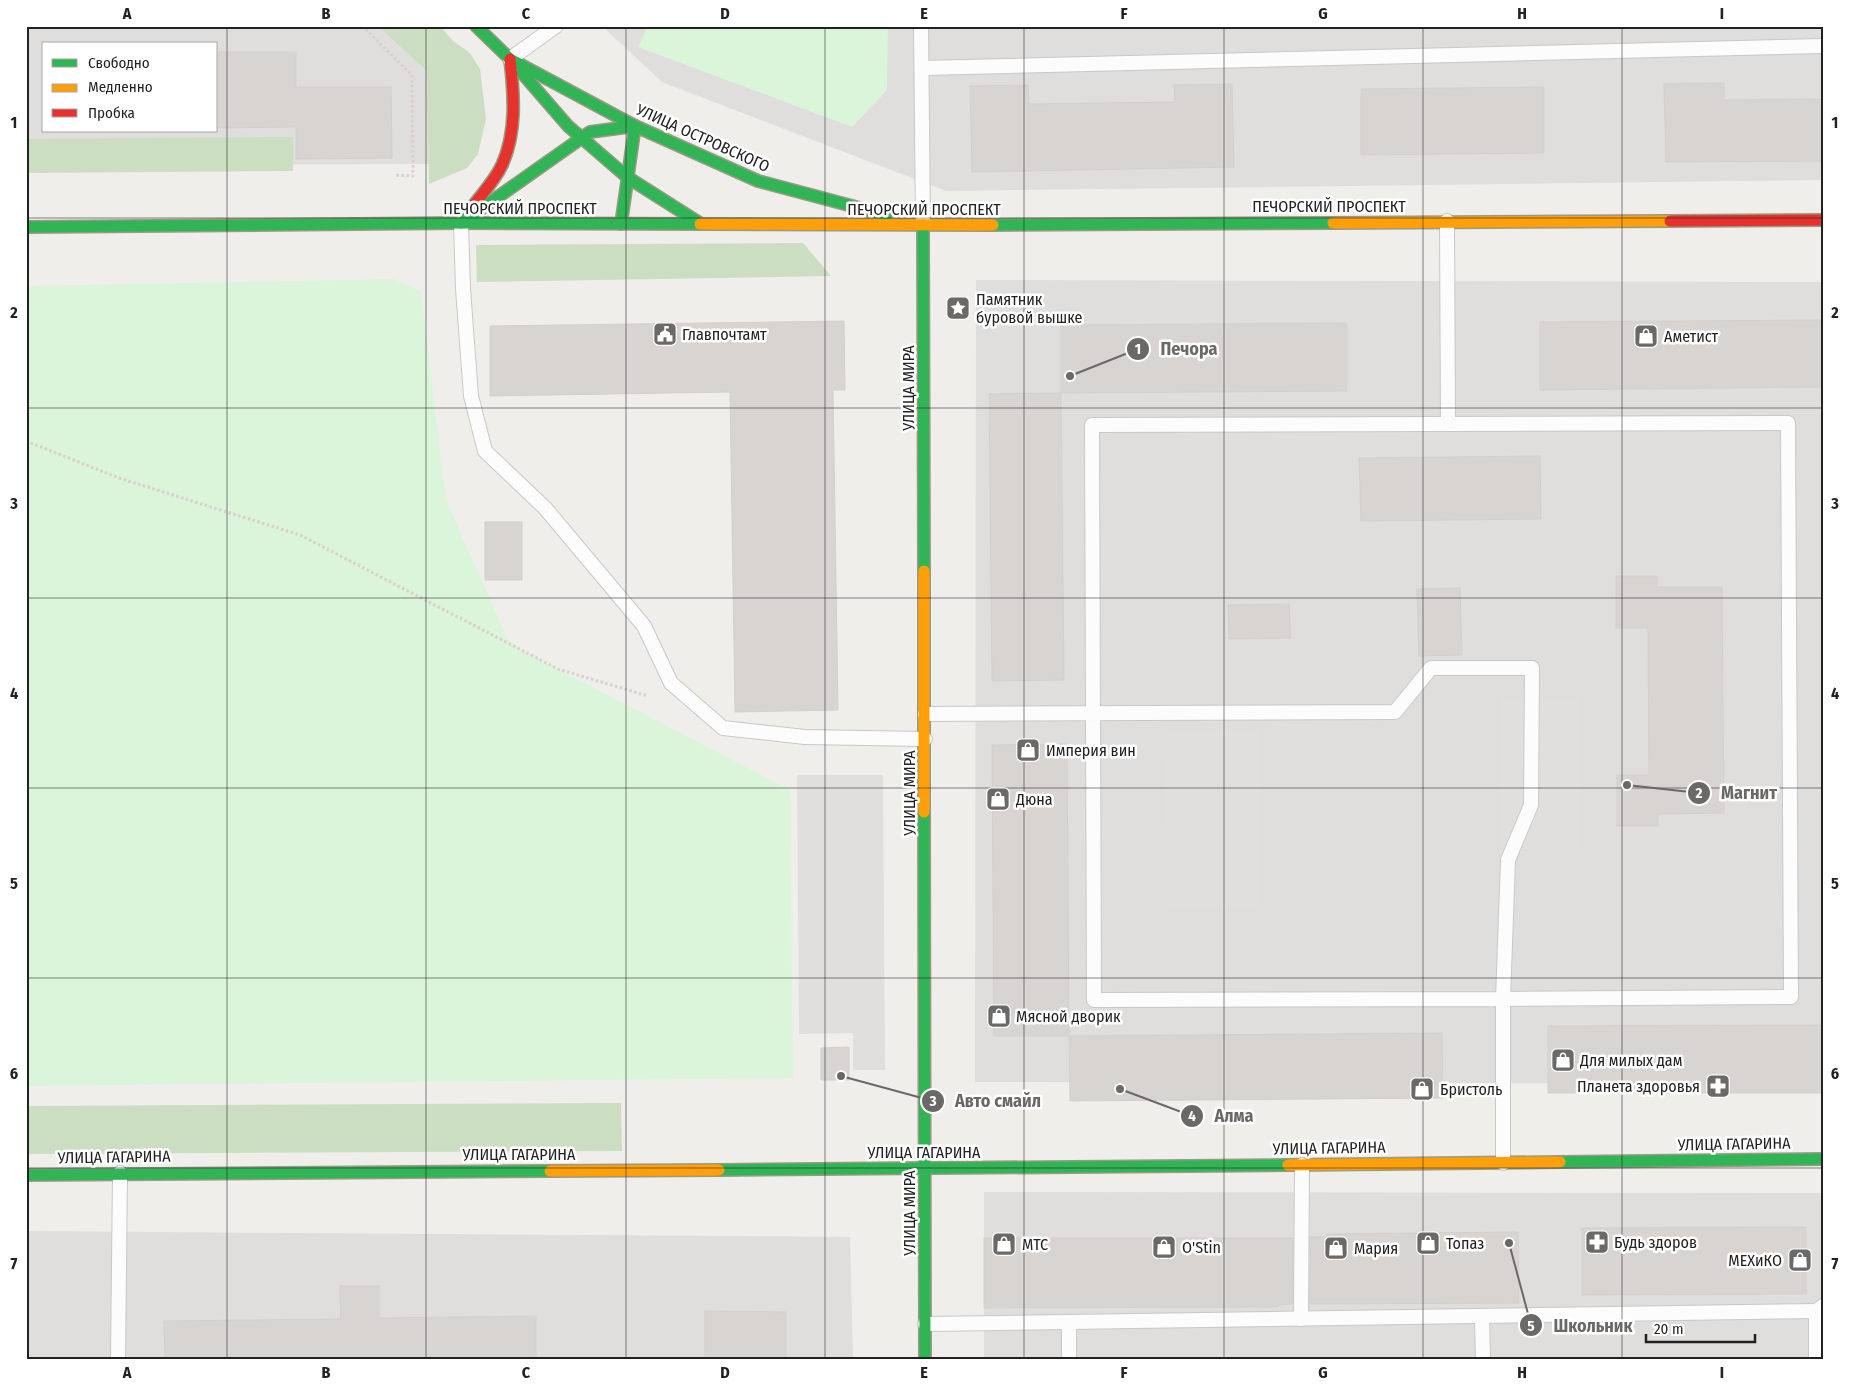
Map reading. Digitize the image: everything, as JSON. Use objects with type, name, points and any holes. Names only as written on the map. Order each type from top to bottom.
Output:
[{"type":"main road","name":"УЛИЦА ОСТРОВСКОГО","points":[[476,26],[510,59],[634,126],[758,181],[923,226]]},
{"type":"main road","points":[[510,59],[568,126],[627,178],[701,224]]},
{"type":"main road","points":[[462,224],[502,165],[510,134],[515,100],[510,59]]},
{"type":"main road","points":[[462,224],[590,132],[634,126],[621,224]]},
{"type":"main road","name":"ПЕЧОРСКИЙ ПРОСПЕКТ","points":[[26,227],[462,224],[923,226],[1447,221],[1823,220]]},
{"type":"main road","name":"УЛИЦА МИРА","points":[[923,226],[925,1360]]},
{"type":"main road","name":"УЛИЦА ГАГАРИНА","points":[[26,1175],[1302,1165],[1823,1158]]},
{"type":"lane","points":[[510,59],[556,26]]},
{"type":"lane","points":[[921,26],[923,226]]},
{"type":"lane","points":[[922,68],[1823,46]]},
{"type":"lane","points":[[1447,221],[1448,424]]},
{"type":"lane","points":[[462,224],[463,289],[471,396],[485,451],[545,508],[632,610],[644,626],[671,683],[723,728],[805,737],[925,738]]},
{"type":"lane","points":[[1788,423],[1790,997],[1094,1000],[1093,714],[1092,425],[1788,423]]},
{"type":"lane","points":[[925,714],[1395,712],[1431,668],[1532,668],[1531,805],[1508,860],[1503,999],[1504,1163]]},
{"type":"lane","points":[[1302,1165],[1302,1319]]},
{"type":"lane","points":[[118,1360],[120,1173]]},
{"type":"lane","points":[[925,1324],[1819,1309],[1816,1360]]},
{"type":"lane","points":[[1482,1316],[1483,1360]]},
{"type":"lane","points":[[1069,1322],[1069,1360]]},
{"type":"path","points":[[362,26],[412,75],[413,176],[394,176]]},
{"type":"path","points":[[26,441],[119,478],[300,535],[558,669],[656,699]]},
{"type":"shaded area","points":[[26,26],[418,26],[431,39],[439,164],[26,165]]},
{"type":"shaded area","points":[[602,26],[1823,26],[1823,180],[946,191],[662,82]]},
{"type":"shaded area","points":[[976,280],[1823,282],[1823,1084],[975,1082]]},
{"type":"shaded area","points":[[1500,698],[1579,698],[1579,849],[1500,849]]},
{"type":"shaded area","points":[[1166,731],[1259,731],[1260,908],[1167,909]]},
{"type":"shaded area","points":[[797,775],[883,775],[885,1070],[853,1070],[853,1033],[799,1034]]},
{"type":"shaded area","points":[[984,1192],[1823,1193],[1823,1360],[984,1360]]},
{"type":"shaded area","points":[[26,1231],[850,1237],[853,1360],[26,1360]]},
{"type":"green space","points":[[378,26],[440,26],[453,41],[470,53],[480,69],[486,119],[478,154],[467,168],[429,184],[427,71]]},
{"type":"green space","points":[[648,26],[888,26],[887,90],[852,127],[638,47]]},
{"type":"green space","points":[[293,137],[293,171],[26,173],[26,139]]},
{"type":"green space","points":[[803,243],[831,276],[477,282],[476,245]]},
{"type":"green space","points":[[394,279],[421,292],[446,500],[510,644],[790,790],[793,1078],[26,1086],[26,286]]},
{"type":"green space","points":[[621,1103],[622,1151],[26,1154],[26,1106]]},
{"type":"building","points":[[218,52],[296,52],[296,87],[391,87],[392,158],[296,159],[296,127],[218,128]]},
{"type":"building","points":[[1724,83],[1724,100],[1823,99],[1823,161],[1666,162],[1664,84]]},
{"type":"building","points":[[1232,84],[1234,167],[972,172],[970,86],[1028,85],[1029,104],[1175,102],[1174,85]]},
{"type":"building","points":[[1544,87],[1544,153],[1361,155],[1361,89]]},
{"type":"building","points":[[1823,320],[1823,387],[1540,390],[1540,322]]},
{"type":"building","points":[[844,321],[845,390],[833,390],[838,710],[735,712],[730,392],[490,396],[490,326]]},
{"type":"building","points":[[1347,323],[1347,391],[1061,393],[1061,325]]},
{"type":"building","points":[[1061,393],[1064,680],[992,681],[989,394]]},
{"type":"building","points":[[1540,456],[1541,519],[1361,521],[1359,458]]},
{"type":"building","points":[[485,522],[522,522],[522,580],[485,580]]},
{"type":"building","points":[[1616,576],[1657,576],[1657,587],[1722,587],[1724,813],[1658,814],[1658,826],[1617,826],[1617,775],[1649,775],[1648,628],[1616,628]]},
{"type":"building","points":[[1460,588],[1462,655],[1419,656],[1417,589]]},
{"type":"building","points":[[1289,604],[1291,638],[1229,639],[1228,605]]},
{"type":"building","points":[[1067,744],[1069,1036],[994,1036],[992,745]]},
{"type":"building","points":[[1823,1025],[1823,1093],[1548,1093],[1548,1026]]},
{"type":"building","points":[[1442,1033],[1443,1098],[1070,1101],[1069,1036]]},
{"type":"building","points":[[849,1047],[849,1080],[821,1080],[821,1048]]},
{"type":"building","points":[[1806,1227],[1806,1294],[1582,1295],[1582,1228]]},
{"type":"building","points":[[1518,1232],[1519,1303],[1310,1304],[1310,1237],[1327,1237],[1327,1234]]},
{"type":"building","points":[[984,1238],[1293,1238],[1292,1304],[1278,1305],[1278,1307],[984,1308]]},
{"type":"building","points":[[340,1286],[379,1286],[379,1318],[536,1316],[536,1360],[165,1360],[164,1321],[341,1319]]},
{"type":"building","points":[[705,1311],[786,1312],[786,1360],[705,1360]]},
{"type":"traffic: fast","points":[[476,26],[510,59],[635,126],[758,181],[886,215]]},
{"type":"traffic: fast","points":[[522,73],[568,126],[627,177],[701,224]]},
{"type":"traffic: fast","points":[[461,223],[590,132],[635,126],[621,224]]},
{"type":"traffic: fast","points":[[26,227],[461,223],[700,224]]},
{"type":"traffic: fast","points":[[993,225],[1333,223]]},
{"type":"traffic: fast","points":[[923,225],[924,571]]},
{"type":"traffic: fast","points":[[924,812],[925,1360]]},
{"type":"traffic: fast","points":[[1560,1162],[1823,1159]]},
{"type":"traffic: fast","points":[[719,1170],[1288,1165]]},
{"type":"traffic: fast","points":[[26,1175],[550,1171]]},
{"type":"traffic: slow","points":[[1333,223],[1670,221]]},
{"type":"traffic: slow","points":[[700,224],[993,225]]},
{"type":"traffic: slow","points":[[924,571],[924,812]]},
{"type":"traffic: slow","points":[[1288,1165],[1560,1162]]},
{"type":"traffic: slow","points":[[550,1171],[719,1170]]},
{"type":"traffic: jam","points":[[473,206],[499,171],[507,152],[513,113],[510,59]]},
{"type":"traffic: jam","points":[[1670,221],[1823,220]]},
{"type":"place","name":"Памятник буровой вышке","points":[[958,308]]},
{"type":"place","name":"Главпочтамт","points":[[665,334]]},
{"type":"place","name":"Аметист","points":[[1646,336]]},
{"type":"place","name":"Печора","points":[[1070,376]]},
{"type":"place","name":"Империя вин","points":[[1028,750]]},
{"type":"place","name":"Магнит","points":[[1627,785]]},
{"type":"place","name":"Дюна","points":[[998,799]]},
{"type":"place","name":"Мясной дворик","points":[[999,1016]]},
{"type":"place","name":"Для милых дам","points":[[1563,1060]]},
{"type":"place","name":"Авто смайл","points":[[841,1076]]},
{"type":"place","name":"Планета здоровья","points":[[1718,1086]]},
{"type":"place","name":"Алма","points":[[1120,1089]]},
{"type":"place","name":"Бристоль","points":[[1422,1089]]},
{"type":"place","name":"Будь здоров","points":[[1597,1242]]},
{"type":"place","name":"Топаз","points":[[1428,1243]]},
{"type":"place","name":"Школьник","points":[[1509,1243]]},
{"type":"place","name":"МТС","points":[[1004,1244]]},
{"type":"place","name":"O'Stin","points":[[1164,1247]]},
{"type":"place","name":"Мария","points":[[1336,1248]]},
{"type":"place","name":"МЕХиКО","points":[[1800,1260]]}]
